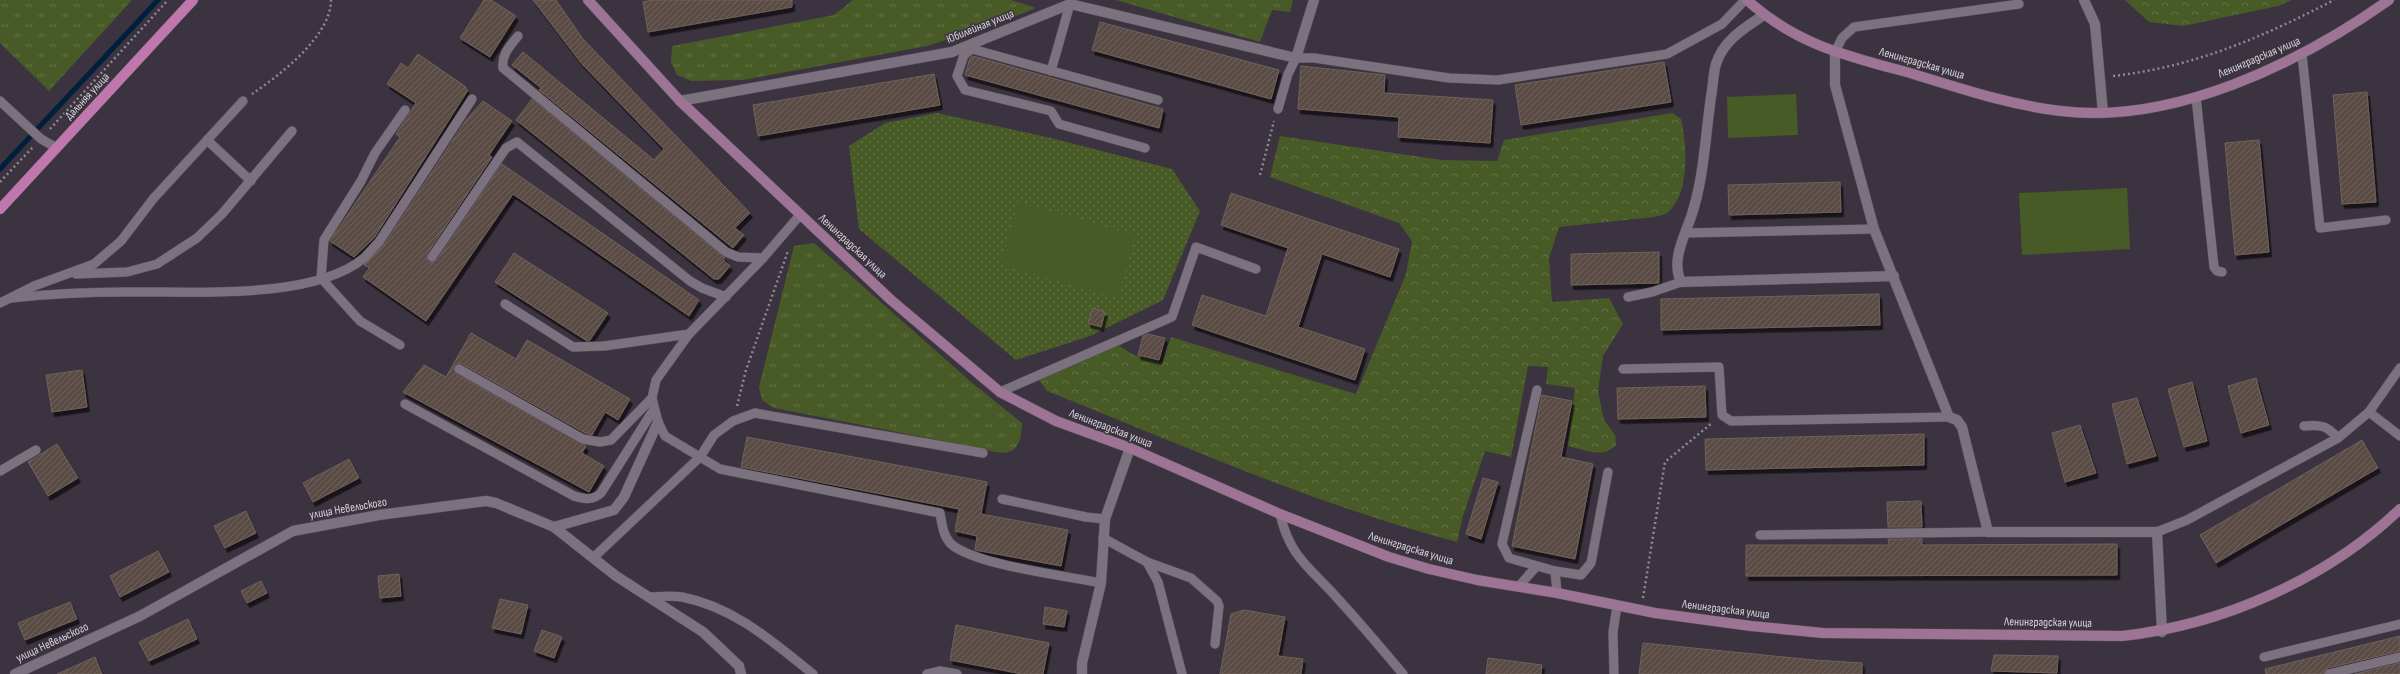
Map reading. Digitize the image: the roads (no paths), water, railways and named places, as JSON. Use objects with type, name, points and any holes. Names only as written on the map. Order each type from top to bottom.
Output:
[{"type":"main road","name":"Дальняя улица","points":[[0,210],[193,0]]},
{"type":"street","name":"Ленинградская улица","points":[[592,0],[680,101],[892,300],[1000,392],[1056,421],[1130,448],[1280,514],[1390,557],[1422,567],[1618,606],[1751,626],[1823,632],[2122,636],[2162,632],[2237,610],[2295,582],[2347,551],[2400,509]]},
{"type":"street","points":[[1070,4],[1296,58],[1314,0]]},
{"type":"street","name":"Ленинградская улица","points":[[1746,0],[1764,15],[1788,31],[1816,46],[2014,103],[2061,111],[2103,113],[2145,108],[2196,97],[2245,80],[2302,54],[2358,23],[2389,0]]},
{"type":"street","points":[[2084,0],[2096,24],[2103,113]]},
{"type":"street","name":"Юбилейная улица","points":[[680,101],[952,52],[1070,4]]},
{"type":"street","points":[[1764,15],[1741,30],[1725,45],[1716,64],[1701,182],[1680,245],[1678,276],[1681,282],[1894,276]]},
{"type":"street","points":[[1835,52],[1835,85],[1874,229],[1949,417],[1957,420],[1962,428],[1988,532],[2157,532],[2162,632]]},
{"type":"street","points":[[554,527],[614,510],[624,497],[658,422]]},
{"type":"street","points":[[1082,674],[1082,663],[1101,583],[1105,519],[1109,502],[1130,448]]},
{"type":"street","name":"улица Невельского","points":[[15,674],[140,616],[293,532],[379,515],[486,502],[496,503],[554,527],[593,558],[703,632],[739,666],[741,674]]},
{"type":"lane","points":[[1278,109],[1290,70],[1296,58],[1314,58],[1449,78],[1498,80],[1667,54],[1722,24],[1746,0]]},
{"type":"lane","points":[[1051,71],[1070,4]]},
{"type":"lane","points":[[1835,52],[1842,38],[1854,27],[2019,4]]},
{"type":"lane","points":[[518,36],[507,49],[502,60],[503,68],[726,252],[738,257],[763,258]]},
{"type":"lane","points":[[1145,148],[1059,124],[1051,111],[965,90],[957,76],[961,61],[964,55],[972,49],[1158,100]]},
{"type":"lane","points":[[952,52],[961,61]]},
{"type":"lane","points":[[2302,54],[2320,228],[2386,220]]},
{"type":"lane","points":[[2196,97],[2214,267],[2217,271],[2222,272]]},
{"type":"lane","points":[[11,298],[48,294],[236,292],[276,288],[321,278],[345,269],[358,262],[378,242],[472,99]]},
{"type":"lane","points":[[0,101],[36,134],[56,148]]},
{"type":"lane","points":[[0,303],[34,286],[69,275],[94,264],[122,241],[153,199],[243,101]]},
{"type":"lane","points":[[400,345],[360,321],[321,278],[324,240],[361,181],[376,153],[405,110]]},
{"type":"lane","points":[[69,275],[127,272],[157,264],[197,238],[222,214],[292,131]]},
{"type":"lane","points":[[207,140],[251,181]]},
{"type":"lane","points":[[432,257],[506,148],[517,142],[690,281],[702,288],[726,297]]},
{"type":"lane","points":[[800,215],[763,258],[689,334],[656,380],[652,398],[658,422],[666,436],[720,469],[940,513],[942,529],[951,544],[974,558],[1101,583]]},
{"type":"lane","points":[[1685,233],[1874,229]]},
{"type":"lane","points":[[1000,392],[1172,317],[1196,247],[1256,269]]},
{"type":"lane","points":[[1628,296],[1652,292],[1681,282]]},
{"type":"lane","points":[[505,304],[573,347],[604,346],[689,334]]},
{"type":"lane","points":[[1623,369],[1719,367],[1722,415],[1731,421],[1949,417]]},
{"type":"lane","points":[[2157,532],[2187,520],[2338,438],[2369,412],[2400,368]]},
{"type":"lane","points":[[460,369],[583,439],[600,442],[611,440],[652,398]]},
{"type":"lane","points":[[1537,390],[1502,544],[1509,558],[1536,567],[1581,575],[1591,563],[1608,472]]},
{"type":"lane","points":[[405,404],[574,496],[587,499],[596,498],[601,493],[654,409]]},
{"type":"lane","points":[[593,558],[700,457],[714,435],[733,422],[754,412],[983,453]]},
{"type":"lane","points":[[2369,412],[2400,436]]},
{"type":"lane","points":[[2304,426],[2318,424],[2328,427],[2338,438]]},
{"type":"lane","points":[[0,471],[36,450]]},
{"type":"lane","points":[[1002,499],[1086,518],[1105,519]]},
{"type":"lane","points":[[1280,514],[1284,532],[1301,562],[1338,598],[1404,674]]},
{"type":"lane","points":[[1760,534],[1988,532]]},
{"type":"lane","points":[[1103,538],[1147,562],[1191,578],[1217,601],[1219,606],[1215,644]]},
{"type":"lane","points":[[1147,562],[1158,582],[1182,674]]},
{"type":"lane","points":[[1518,587],[1536,567]]},
{"type":"lane","points":[[1556,571],[1557,593]]},
{"type":"lane","points":[[649,597],[682,597],[720,609],[750,624],[813,674]]},
{"type":"lane","points":[[1614,674],[1613,632],[1618,606]]},
{"type":"lane","points":[[2264,657],[2400,624]]},
{"type":"lane","points":[[2329,674],[2400,657]]},
{"type":"lane","points":[[927,674],[940,671],[957,674]]},
{"type":"waterway","points":[[0,169],[158,0]]}]
